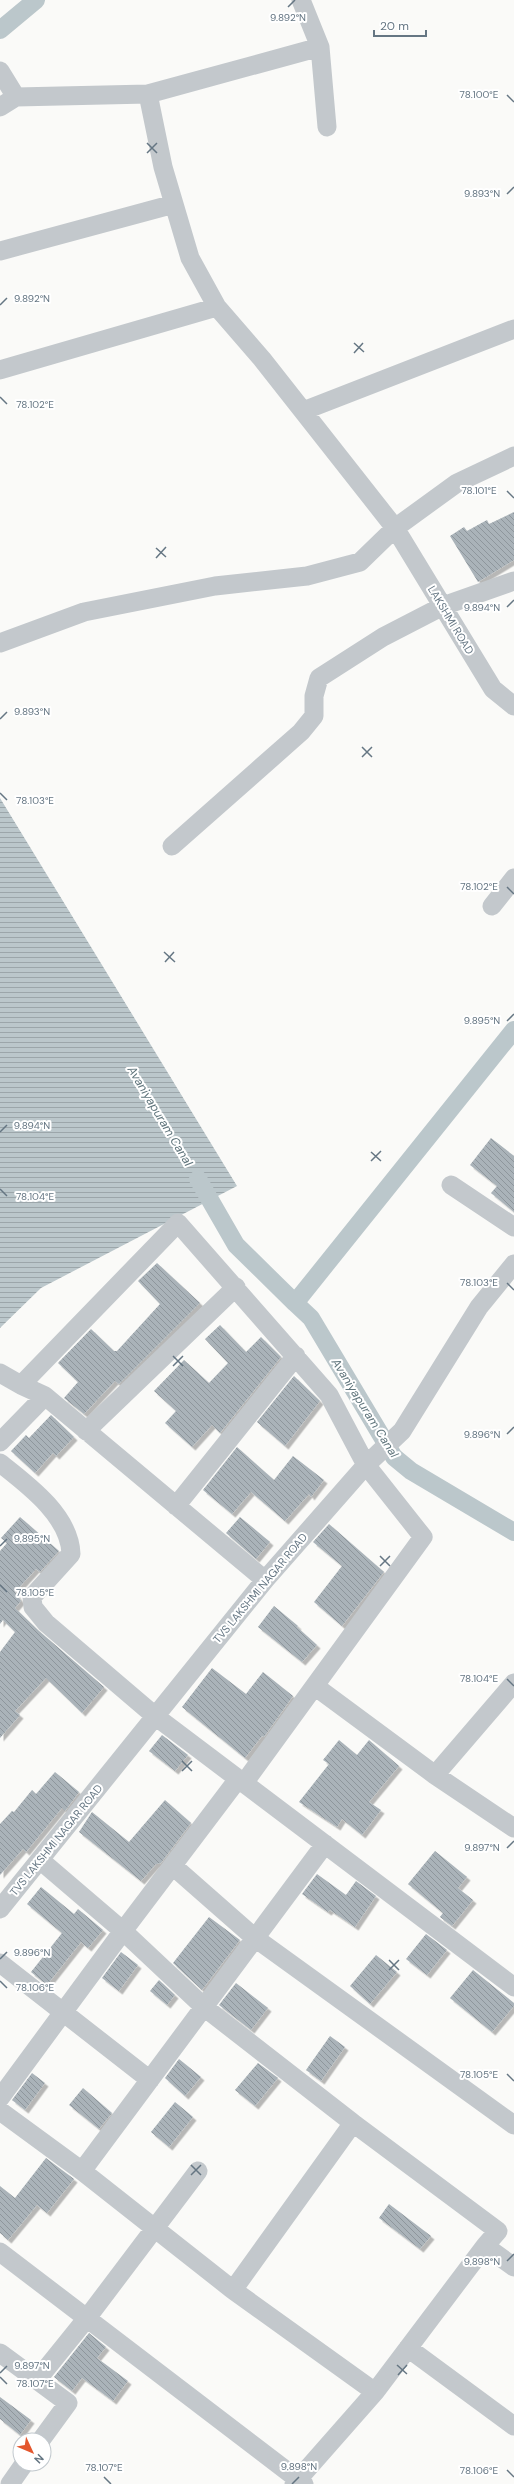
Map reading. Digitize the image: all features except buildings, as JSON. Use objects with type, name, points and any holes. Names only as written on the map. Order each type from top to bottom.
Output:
[{"type":"street","points":[[301,0],[320,46],[327,127]]},
{"type":"street","points":[[0,107],[16,98],[148,94],[320,46]]},
{"type":"street","points":[[1,73],[16,98]]},
{"type":"street","name":"LAKSHMI ROAD","points":[[148,94],[163,167],[190,258],[217,307],[303,411],[395,528],[493,689],[514,706]]},
{"type":"street","points":[[0,251],[174,204]]},
{"type":"street","points":[[0,370],[217,307]]},
{"type":"street","points":[[303,411],[514,329]]},
{"type":"street","points":[[0,643],[84,612],[215,586],[307,576],[360,562],[395,528],[457,483],[514,456]]},
{"type":"street","points":[[172,846],[301,732],[314,716],[314,696],[319,678],[383,637],[443,606],[514,581]]},
{"type":"street","points":[[492,906],[514,878]]},
{"type":"street","points":[[450,1185],[514,1227]]},
{"type":"street","points":[[0,2098],[123,1931],[316,1686],[423,1537],[366,1465],[330,1395],[178,1222],[21,1385]]},
{"type":"street","name":"TVS LAKSHMI NAGAR ROAD","points":[[0,1909],[264,1580],[366,1465],[402,1430],[480,1307],[514,1264]]},
{"type":"street","points":[[86,1431],[236,1287]]},
{"type":"street","points":[[176,1506],[296,1356]]},
{"type":"street","points":[[0,1373],[45,1396],[264,1580]]},
{"type":"street","points":[[0,1442],[45,1396]]},
{"type":"street","points":[[0,1464],[31,1488],[53,1512],[70,1540],[71,1554],[32,1597],[33,1607],[46,1622],[155,1716],[514,1987]]},
{"type":"street","points":[[435,1775],[514,1683]]},
{"type":"street","points":[[316,1686],[435,1775],[514,1828]]},
{"type":"street","points":[[82,2171],[325,1844]]},
{"type":"street","points":[[0,2252],[298,2482],[375,2392],[485,2246],[498,2231],[353,2123],[204,2007],[123,1931],[40,1860]]},
{"type":"street","points":[[173,1866],[256,1938],[514,2125]]},
{"type":"street","points":[[0,1963],[150,2080]]},
{"type":"street","points":[[0,2111],[82,2171],[233,2290],[375,2392]]},
{"type":"street","points":[[233,2290],[353,2123]]},
{"type":"street","points":[[37,2380],[87,2318],[198,2171]]},
{"type":"street","points":[[485,2246],[514,2267]]},
{"type":"street","points":[[408,2348],[514,2426]]},
{"type":"street","points":[[0,2352],[68,2403],[47,2432]]},
{"type":"street","points":[[10,2484],[18,2472]]},
{"type":"street","points":[[0,2480],[6,2484]]},
{"type":"water","points":[[0,798],[237,1186],[41,1288],[0,1328]]},
{"type":"waterway","name":"Avaniyapuram Canal","points":[[0,30],[36,0]]},
{"type":"waterway","name":"Avaniyapuram Canal","points":[[514,1030],[295,1303],[311,1318],[394,1457],[411,1471],[514,1532]]},
{"type":"waterway","name":"Avaniyapuram Canal","points":[[198,1179],[236,1245],[295,1303]]}]
